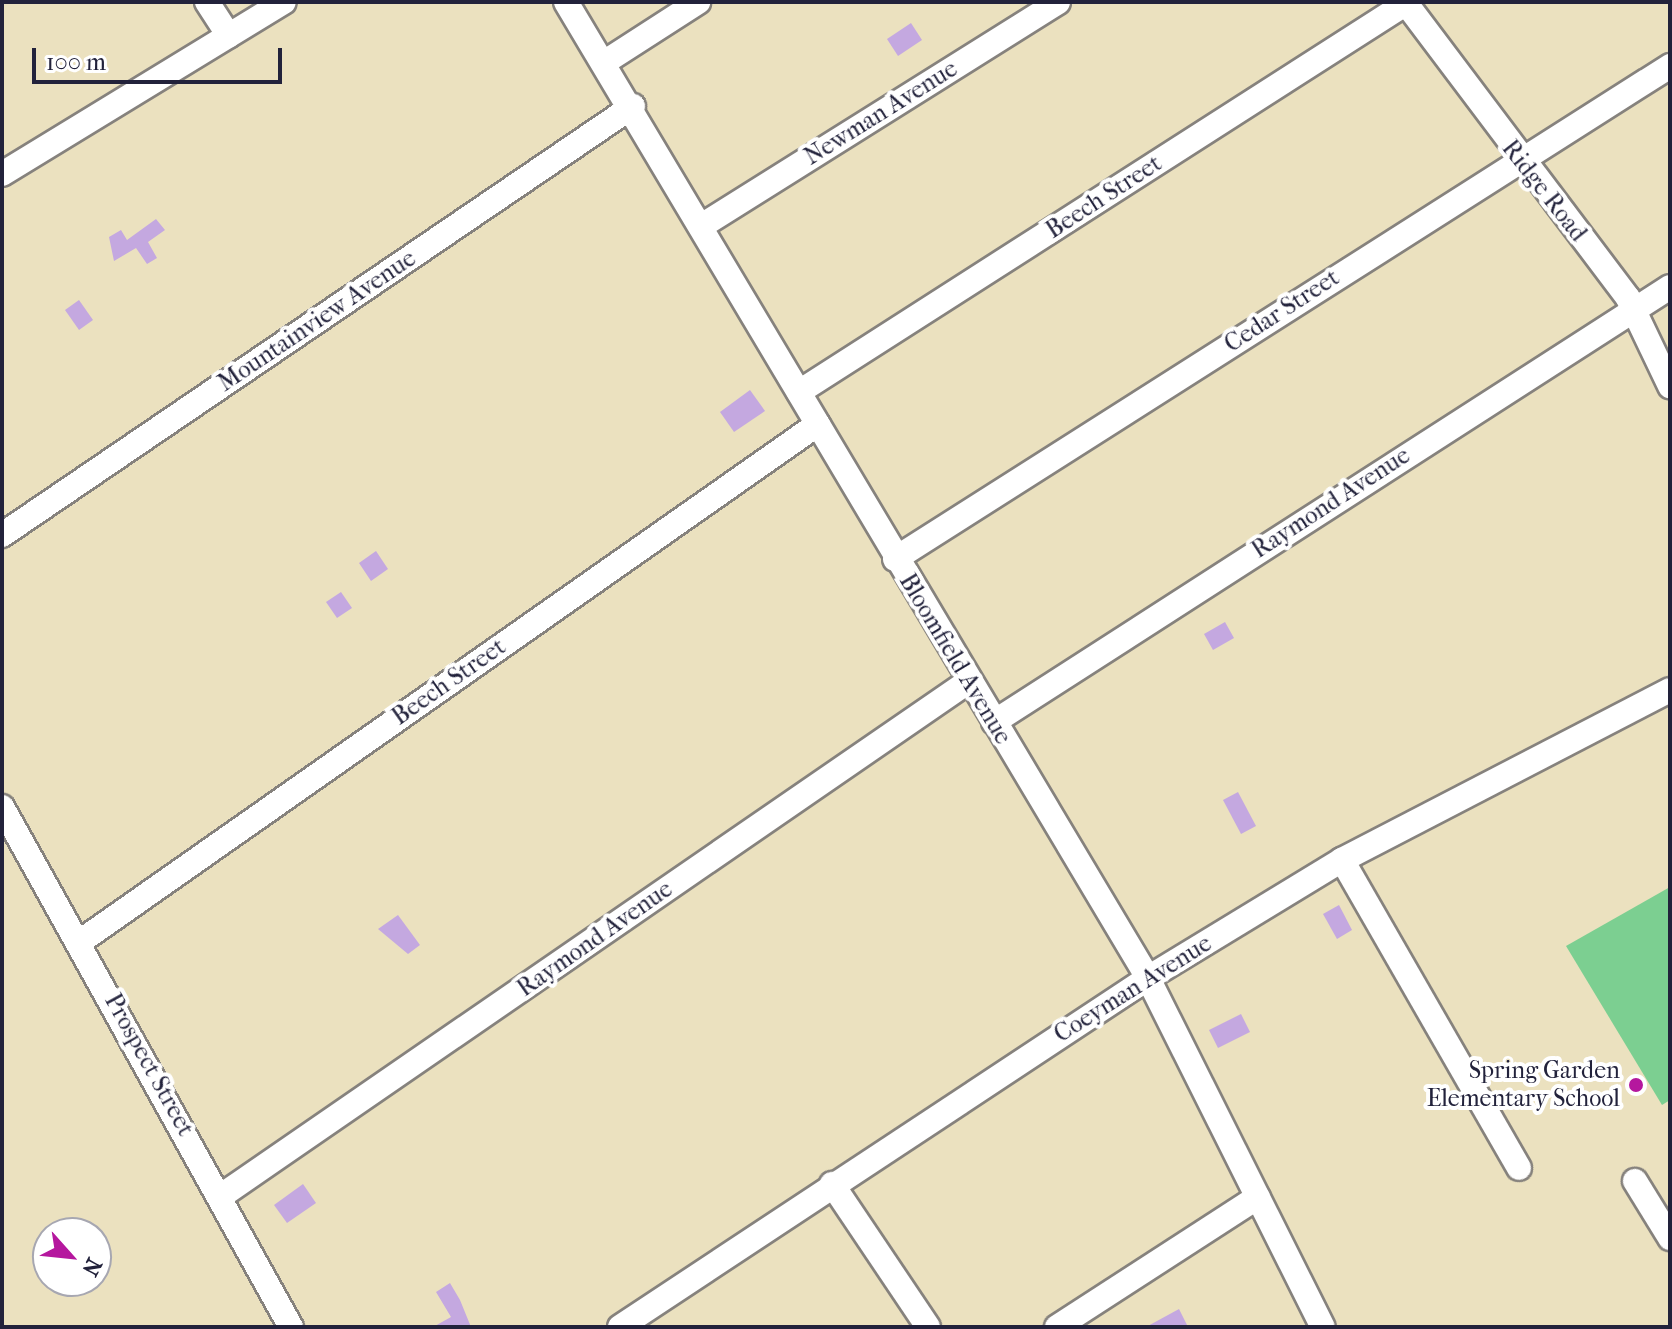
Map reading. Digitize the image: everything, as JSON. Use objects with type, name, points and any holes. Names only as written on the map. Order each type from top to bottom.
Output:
[{"type":"street","points":[[207,2],[229,36]]},
{"type":"street","points":[[2,174],[284,2]]},
{"type":"street","name":"Bloomfield Avenue","points":[[566,2],[633,106],[895,559],[1148,978],[1323,1327]]},
{"type":"street","points":[[605,62],[698,2]]},
{"type":"street","name":"Newman Avenue","points":[[703,225],[1058,2]]},
{"type":"street","name":"Ridge Road","points":[[1407,2],[1519,159],[1633,309],[1670,386]]},
{"type":"street","name":"Beech Street","points":[[799,392],[1407,2]]},
{"type":"street","name":"Cedar Street","points":[[895,559],[1519,159],[1670,66]]},
{"type":"street","name":"Mountainview Avenue","points":[[2,535],[633,106]]},
{"type":"street","name":"Raymond Avenue","points":[[994,722],[1670,287]]},
{"type":"street","name":"Beech Street","points":[[81,941],[818,424]]},
{"type":"street","name":"Raymond Avenue","points":[[221,1196],[969,681]]},
{"type":"street","name":"Coeyman Avenue","points":[[620,1327],[1148,978],[1342,860],[1670,690]]},
{"type":"street","name":"Prospect Street","points":[[2,807],[81,941],[291,1327]]},
{"type":"street","points":[[1342,860],[1519,1168]]},
{"type":"street","points":[[1635,1181],[1670,1238]]},
{"type":"street","points":[[832,1184],[928,1327]]},
{"type":"street","points":[[1057,1327],[1258,1197]]},
{"type":"green space","points":[[1670,887],[1670,1100],[1662,1105],[1566,946]]},
{"type":"building","points":[[911,23],[922,40],[898,56],[887,39]]},
{"type":"building","points":[[156,219],[165,230],[148,242],[157,258],[147,264],[136,248],[114,261],[109,237],[121,230],[127,240]]},
{"type":"building","points":[[79,300],[93,320],[79,330],[65,310]]},
{"type":"building","points":[[750,390],[765,411],[734,432],[720,412]]},
{"type":"building","points":[[376,551],[388,569],[371,581],[359,563]]},
{"type":"building","points":[[341,592],[352,608],[337,618],[326,602]]},
{"type":"building","points":[[1225,622],[1234,638],[1213,650],[1204,634]]},
{"type":"building","points":[[1238,792],[1256,826],[1241,834],[1223,800]]},
{"type":"building","points":[[1339,905],[1352,930],[1337,939],[1323,914]]},
{"type":"building","points":[[398,915],[420,945],[408,954],[378,929]]},
{"type":"building","points":[[1241,1014],[1250,1032],[1218,1048],[1209,1030]]},
{"type":"building","points":[[303,1184],[316,1203],[287,1223],[274,1205]]},
{"type":"building","points":[[450,1283],[471,1327],[433,1327],[451,1317],[436,1292]]},
{"type":"building","points":[[1179,1309],[1188,1327],[1146,1327]]},
{"type":"place","name":"Spring Garden Elementary School","points":[[1636,1085]]}]
